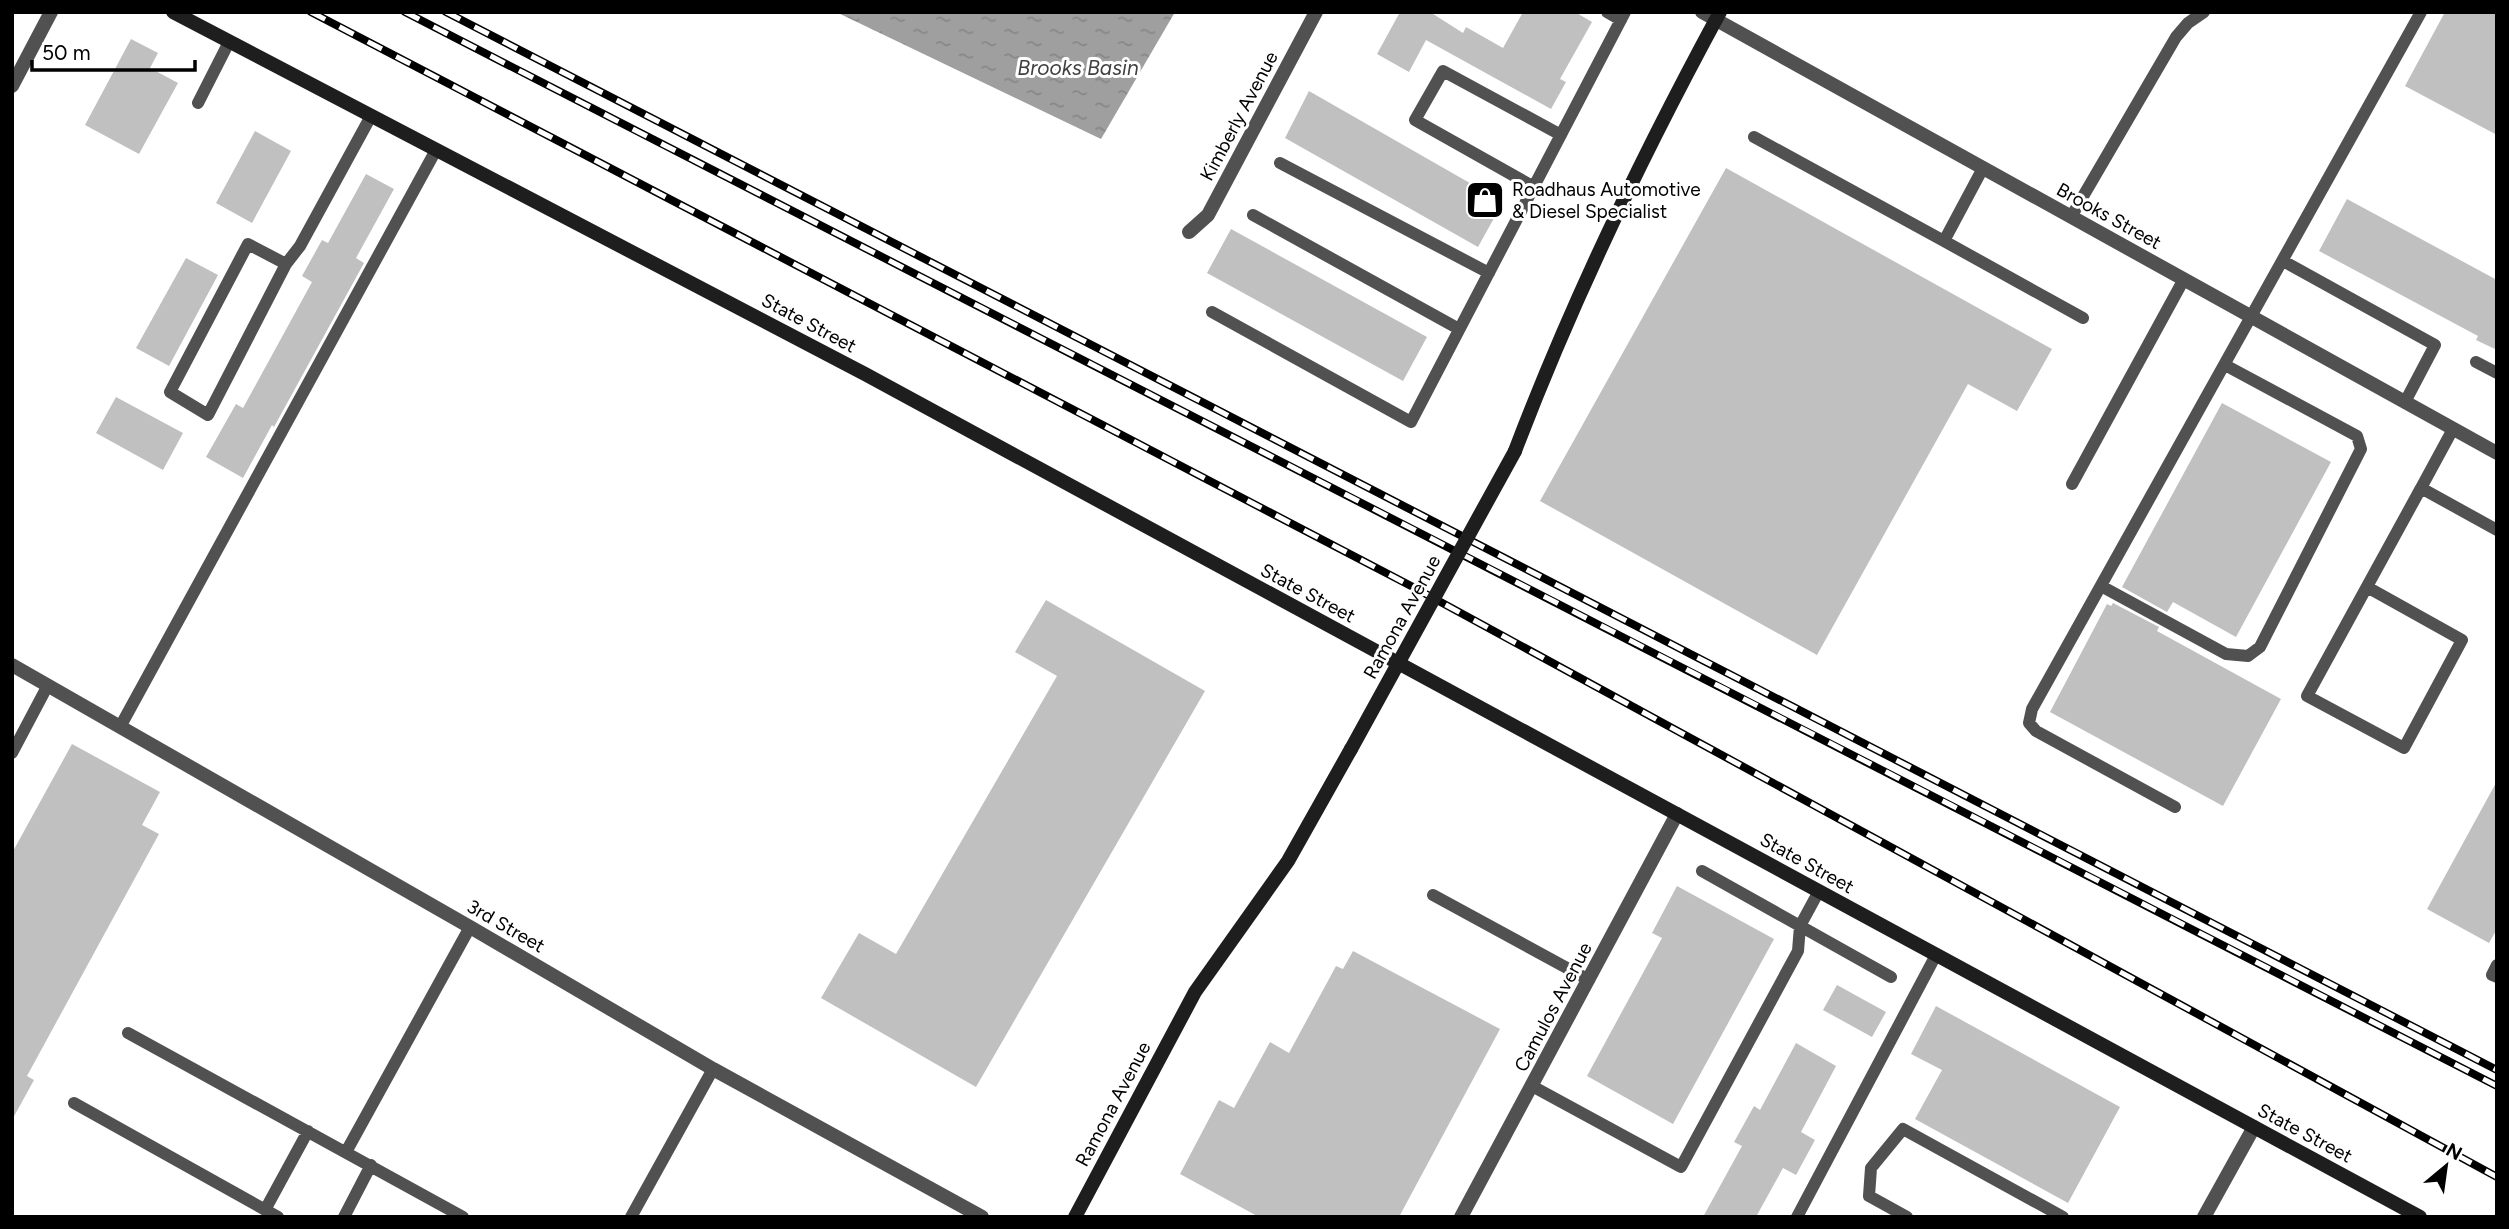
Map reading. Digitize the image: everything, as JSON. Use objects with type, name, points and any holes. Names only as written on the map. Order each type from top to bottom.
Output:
[{"type":"street","points":[[12,86],[51,12]]},
{"type":"street","name":"State Street","points":[[173,12],[865,374],[2420,1217]]},
{"type":"street","name":"Kimberly Avenue","points":[[1189,232],[1208,215],[1317,12]]},
{"type":"street","name":"Brooks Street","points":[[1702,12],[1718,16],[1983,168],[2497,453]]},
{"type":"street","name":"Ramona Avenue","points":[[1075,1217],[1195,992],[1288,861],[1515,451],[1546,369],[1615,218],[1718,16]]},
{"type":"street","name":"3rd Street","points":[[12,665],[713,1069],[982,1217]]},
{"type":"street","name":"Camulos Avenue","points":[[1461,1217],[1677,814]]},
{"type":"street","points":[[2204,1217],[2254,1127]]},
{"type":"lane","points":[[1212,312],[1411,422],[1623,16],[1607,12]]},
{"type":"lane","points":[[2071,217],[2176,37],[2188,23],[2204,12]]},
{"type":"lane","points":[[2175,807],[2036,731],[2029,723],[2032,709],[2421,12]]},
{"type":"lane","points":[[198,103],[229,42]]},
{"type":"lane","points":[[1534,187],[1415,120],[1443,71],[1561,135]]},
{"type":"lane","points":[[286,264],[248,244],[170,392],[208,415],[286,264],[300,246],[371,116]]},
{"type":"lane","points":[[1754,137],[2083,318]]},
{"type":"lane","points":[[120,727],[436,150]]},
{"type":"lane","points":[[1280,163],[1489,273]]},
{"type":"lane","points":[[1944,242],[1983,168]]},
{"type":"lane","points":[[1253,215],[1459,330]]},
{"type":"lane","points":[[2283,261],[2435,345],[2405,402]]},
{"type":"lane","points":[[2072,484],[2183,279]]},
{"type":"lane","points":[[2476,362],[2497,373]]},
{"type":"lane","points":[[2101,586],[2226,653],[2248,656],[2260,647],[2361,449],[2357,436],[2225,365]]},
{"type":"lane","points":[[2367,587],[2462,640],[2404,748],[2307,696],[2453,429]]},
{"type":"lane","points":[[2421,488],[2497,530]]},
{"type":"lane","points":[[12,753],[48,685]]},
{"type":"lane","points":[[1702,871],[1891,977]]},
{"type":"lane","points":[[1532,1086],[1681,1167],[1798,951],[1800,926],[1819,891]]},
{"type":"lane","points":[[1433,895],[1589,980]]},
{"type":"lane","points":[[346,1152],[470,927]]},
{"type":"lane","points":[[1797,1217],[1936,955]]},
{"type":"lane","points":[[2497,965],[2492,975],[2497,977]]},
{"type":"lane","points":[[128,1033],[463,1217]]},
{"type":"lane","points":[[631,1217],[713,1069]]},
{"type":"lane","points":[[74,1103],[278,1217]]},
{"type":"lane","points":[[1907,1217],[1868,1196],[1871,1168],[1903,1129],[2063,1217]]},
{"type":"lane","points":[[265,1210],[308,1131]]},
{"type":"lane","points":[[344,1217],[371,1166]]},
{"type":"water","name":"Brooks Basin","points":[[836,12],[1175,12],[1101,139]]},
{"type":"building","points":[[1400,12],[1430,12],[1463,33],[1466,27],[1503,48],[1523,12],[1575,12],[1592,22],[1560,79],[1566,82],[1551,109],[1426,40],[1409,72],[1377,54]]},
{"type":"building","points":[[2445,12],[2497,12],[2497,135],[2405,86]]},
{"type":"building","points":[[131,39],[158,53],[150,68],[178,83],[139,154],[85,125]]},
{"type":"building","points":[[1309,91],[1503,202],[1478,247],[1285,138]]},
{"type":"building","points":[[255,131],[291,151],[252,223],[216,203]]},
{"type":"building","points":[[1726,168],[2052,349],[2017,411],[1968,384],[1817,655],[1540,501]]},
{"type":"building","points":[[366,174],[394,189],[356,258],[364,263],[243,478],[206,457],[236,404],[243,408],[312,282],[302,276],[322,240],[328,243]]},
{"type":"building","points":[[2347,199],[2497,280],[2497,350],[2476,340],[2478,336],[2319,251]]},
{"type":"building","points":[[1231,229],[1427,337],[1403,381],[1207,273]]},
{"type":"building","points":[[186,258],[218,275],[169,366],[136,348]]},
{"type":"building","points":[[116,397],[183,433],[163,470],[96,433]]},
{"type":"building","points":[[2222,403],[2331,462],[2236,637],[2173,602],[2167,612],[2122,587]]},
{"type":"building","points":[[1046,600],[1205,691],[976,1087],[821,998],[859,933],[896,954],[1057,676],[1015,652]]},
{"type":"building","points":[[2113,603],[2159,627],[2157,631],[2281,699],[2223,806],[2050,712],[2107,604],[2111,606]]},
{"type":"building","points":[[72,744],[160,792],[142,825],[159,834],[27,1076],[34,1080],[12,1120],[12,853]]},
{"type":"building","points":[[2497,781],[2497,929],[2489,943],[2427,909]]},
{"type":"building","points":[[1677,886],[1774,939],[1673,1124],[1587,1076],[1662,938],[1652,933]]},
{"type":"building","points":[[1353,951],[1500,1029],[1399,1217],[1259,1217],[1180,1174],[1219,1100],[1234,1108],[1270,1042],[1289,1053],[1336,966],[1343,969]]},
{"type":"building","points":[[1837,985],[1886,1012],[1872,1037],[1823,1010]]},
{"type":"building","points":[[1936,1006],[2120,1107],[2068,1203],[1915,1119],[1942,1070],[1911,1054]]},
{"type":"building","points":[[1796,1043],[1836,1066],[1801,1132],[1815,1140],[1796,1175],[1783,1168],[1756,1217],[1703,1217],[1742,1146],[1734,1142],[1754,1106],[1760,1110]]},
{"type":"railway","points":[[311,12],[1413,587],[2497,1177]]},
{"type":"railway","points":[[405,12],[2497,1086]]},
{"type":"railway","points":[[446,12],[2497,1070]]},
{"type":"place","name":"Roadhaus Automotive & Diesel Specialist","points":[[1485,200]]}]
